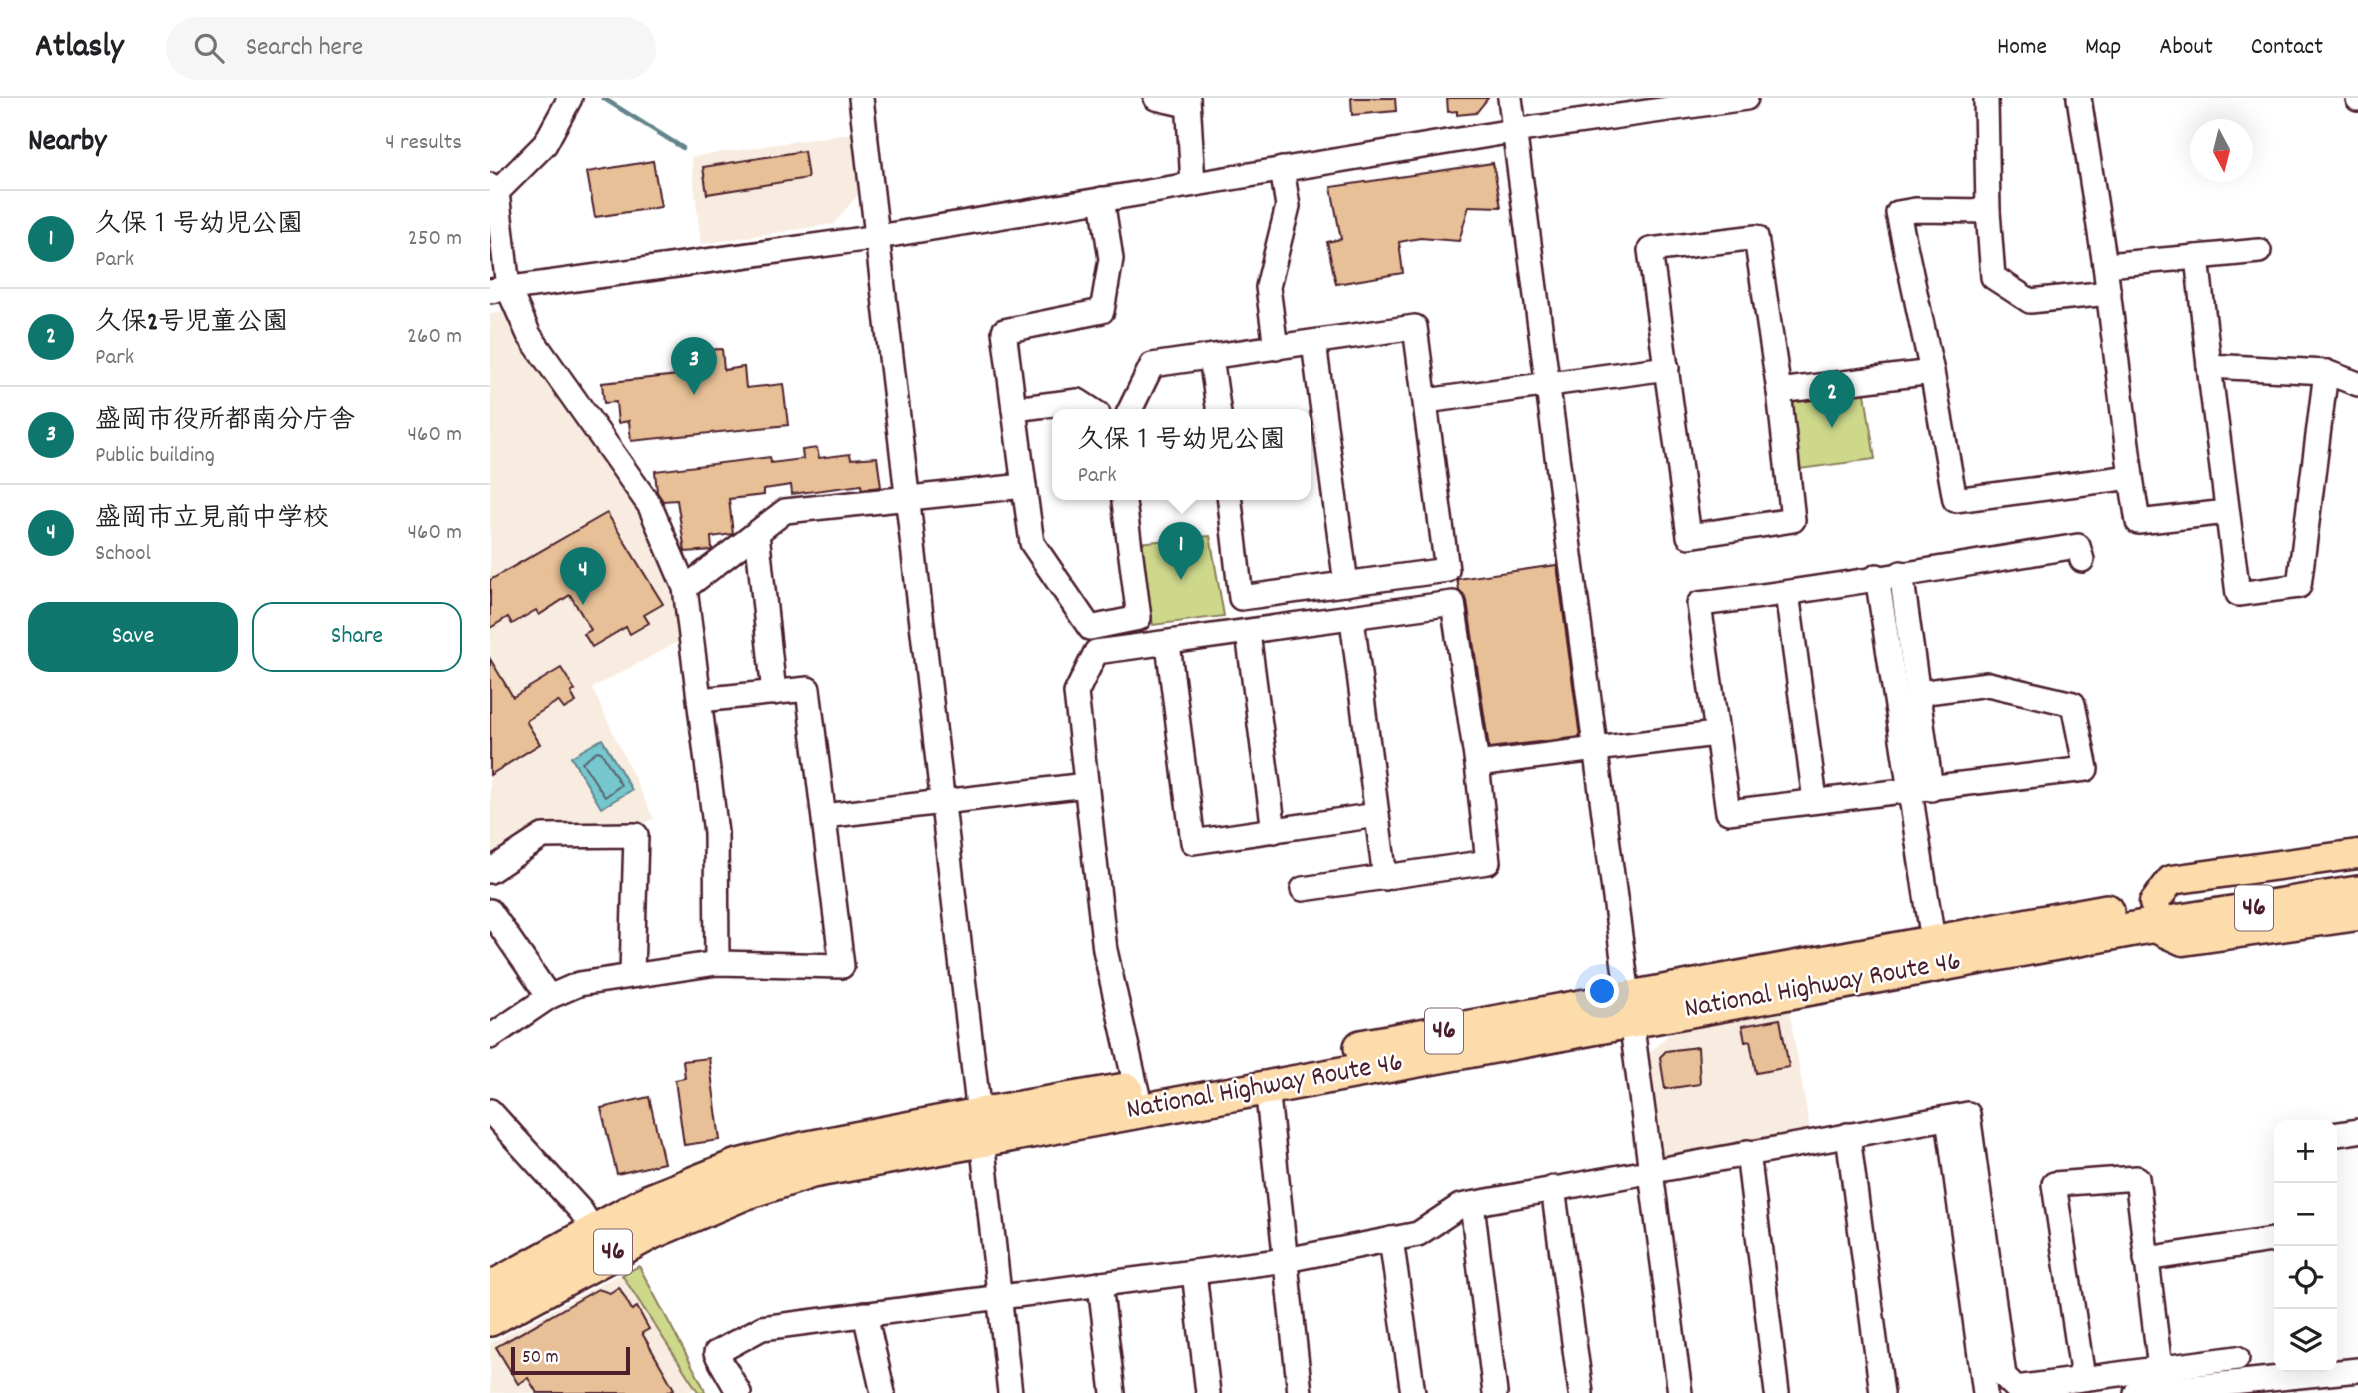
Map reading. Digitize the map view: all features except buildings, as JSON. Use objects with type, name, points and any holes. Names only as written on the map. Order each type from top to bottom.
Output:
[{"type":"highway","name":"National Highway Route 46","points":[[490,1289],[672,1191],[735,1167],[804,1149],[980,1127],[1139,1099],[2152,915],[2358,874]]},
{"type":"highway","name":"National Highway Route 46","points":[[1139,1099],[1267,1087],[1933,942],[2358,893]]},
{"type":"highway","name":"National Highway Route 46","points":[[490,1319],[652,1232],[744,1193],[813,1171],[980,1127]]},
{"type":"main road","points":[[2358,854],[2171,880],[2152,915],[2183,942],[2358,916]]},
{"type":"street","points":[[570,98],[545,144],[493,188],[499,290],[650,506],[685,588],[716,833],[717,963]]},
{"type":"street","points":[[861,98],[1010,1393]]},
{"type":"street","points":[[1156,98],[1188,101],[1193,184]]},
{"type":"street","points":[[1510,98],[1550,384],[1628,1010],[1680,1393]]},
{"type":"street","points":[[499,290],[878,237],[1671,103],[1746,98]]},
{"type":"street","points":[[1986,98],[1993,277],[2030,301],[2109,293]]},
{"type":"street","points":[[2079,98],[2109,293],[2138,522],[2227,512]]},
{"type":"street","points":[[1276,348],[1268,286],[1288,206],[1282,169]]},
{"type":"street","points":[[1102,199],[1111,259],[1102,311],[1004,331],[1032,543],[1090,628],[1139,618],[1124,500]]},
{"type":"street","points":[[1989,211],[1898,213],[1932,372],[1955,500],[2131,477]]},
{"type":"street","points":[[1756,237],[1779,391],[1793,520],[1689,536],[1650,250],[1756,237]]},
{"type":"street","points":[[2105,265],[2259,251]]},
{"type":"street","points":[[2196,257],[2238,594],[2300,586],[2326,372]]},
{"type":"street","points":[[1130,409],[1152,365],[1415,327],[1447,570],[1241,598],[1230,500]]},
{"type":"street","points":[[1314,343],[1346,584]]},
{"type":"street","points":[[1211,357],[1218,409]]},
{"type":"street","points":[[2209,366],[2326,372],[2358,384]]},
{"type":"street","points":[[1426,401],[1667,368]]},
{"type":"street","points":[[1779,391],[1932,372]]},
{"type":"street","points":[[1014,409],[1078,401],[1090,409]]},
{"type":"street","points":[[685,588],[785,511],[908,496],[1024,486]]},
{"type":"street","points":[[757,533],[774,693]]},
{"type":"street","points":[[1919,692],[1987,684],[2073,704],[2086,769],[1728,812],[1715,734],[1699,604],[1787,593],[1878,576],[2078,546],[2082,560]]},
{"type":"street","points":[[1901,573],[1919,692],[1921,790],[1933,942]]},
{"type":"street","points":[[1878,576],[1921,790]]},
{"type":"street","points":[[1787,593],[1815,800]]},
{"type":"street","points":[[1139,1099],[1105,950],[1076,693],[1096,652],[1352,619],[1452,603],[1477,764],[1488,862],[1303,889]]},
{"type":"street","points":[[1352,619],[1385,878]]},
{"type":"street","points":[[1248,633],[1274,831]]},
{"type":"street","points":[[1168,644],[1193,842],[1377,815]]},
{"type":"street","points":[[490,1037],[549,997],[579,984],[717,963],[842,966],[808,690],[699,700]]},
{"type":"street","points":[[1477,764],[1715,734]]},
{"type":"street","points":[[824,816],[1086,785]]},
{"type":"street","points":[[490,871],[543,836],[636,835],[632,974]]},
{"type":"street","points":[[490,911],[549,997]]},
{"type":"street","points":[[1267,1087],[1300,1393]]},
{"type":"street","points":[[490,1111],[581,1211],[594,1232]]},
{"type":"street","points":[[738,1393],[716,1353],[762,1328],[1286,1260],[1418,1234],[1460,1206],[1968,1114],[2004,1376],[2016,1388],[2082,1378],[2161,1384],[2293,1372]]},
{"type":"street","points":[[1948,1118],[1985,1393]]},
{"type":"street","points":[[2337,1134],[2358,1131]]},
{"type":"street","points":[[1848,1135],[1882,1393]]},
{"type":"street","points":[[1748,1152],[1777,1393]]},
{"type":"street","points":[[2082,1378],[2054,1184],[2137,1178],[2161,1384]]},
{"type":"street","points":[[1553,1188],[1581,1393]]},
{"type":"street","points":[[1472,1204],[1495,1393]]},
{"type":"street","points":[[1391,1239],[1413,1393]]},
{"type":"street","points":[[2146,1259],[2274,1240]]},
{"type":"street","points":[[1194,1272],[1208,1393]]},
{"type":"street","points":[[1100,1284],[1113,1393]]},
{"type":"street","points":[[865,1314],[883,1393]]},
{"type":"street","points":[[2136,1393],[2237,1358]]},
{"type":"street","points":[[2337,1370],[2358,1370]]},
{"type":"shaded area","points":[[852,133],[859,193],[834,224],[701,244],[691,157]]},
{"type":"shaded area","points":[[506,312],[582,431],[653,528],[683,639],[592,688],[654,819],[644,823],[537,824],[490,853],[490,314]]},
{"type":"shaded area","points":[[1789,1009],[1812,1141],[1661,1167],[1647,1056],[1674,1029]]},
{"type":"shaded area","points":[[620,1274],[696,1388],[686,1393],[490,1393],[490,1343]]},
{"type":"green space","points":[[1864,387],[1875,459],[1800,469],[1788,396]]},
{"type":"green space","points":[[1210,536],[1224,616],[1153,625],[1138,543]]},
{"type":"green space","points":[[639,1266],[705,1393],[699,1393],[622,1275]]},
{"type":"water","points":[[602,739],[632,790],[601,808],[571,757]]},
{"type":"waterway","points":[[603,98],[683,148]]},
{"type":"place","name":"盛岡市役所都南分庁舎","points":[[694,395]]},
{"type":"place","name":"久保2号児童公園","points":[[1832,428]]},
{"type":"place","name":"久保１号幼児公園","points":[[1181,580]]},
{"type":"place","name":"盛岡市立見前中学校","points":[[583,605]]}]
